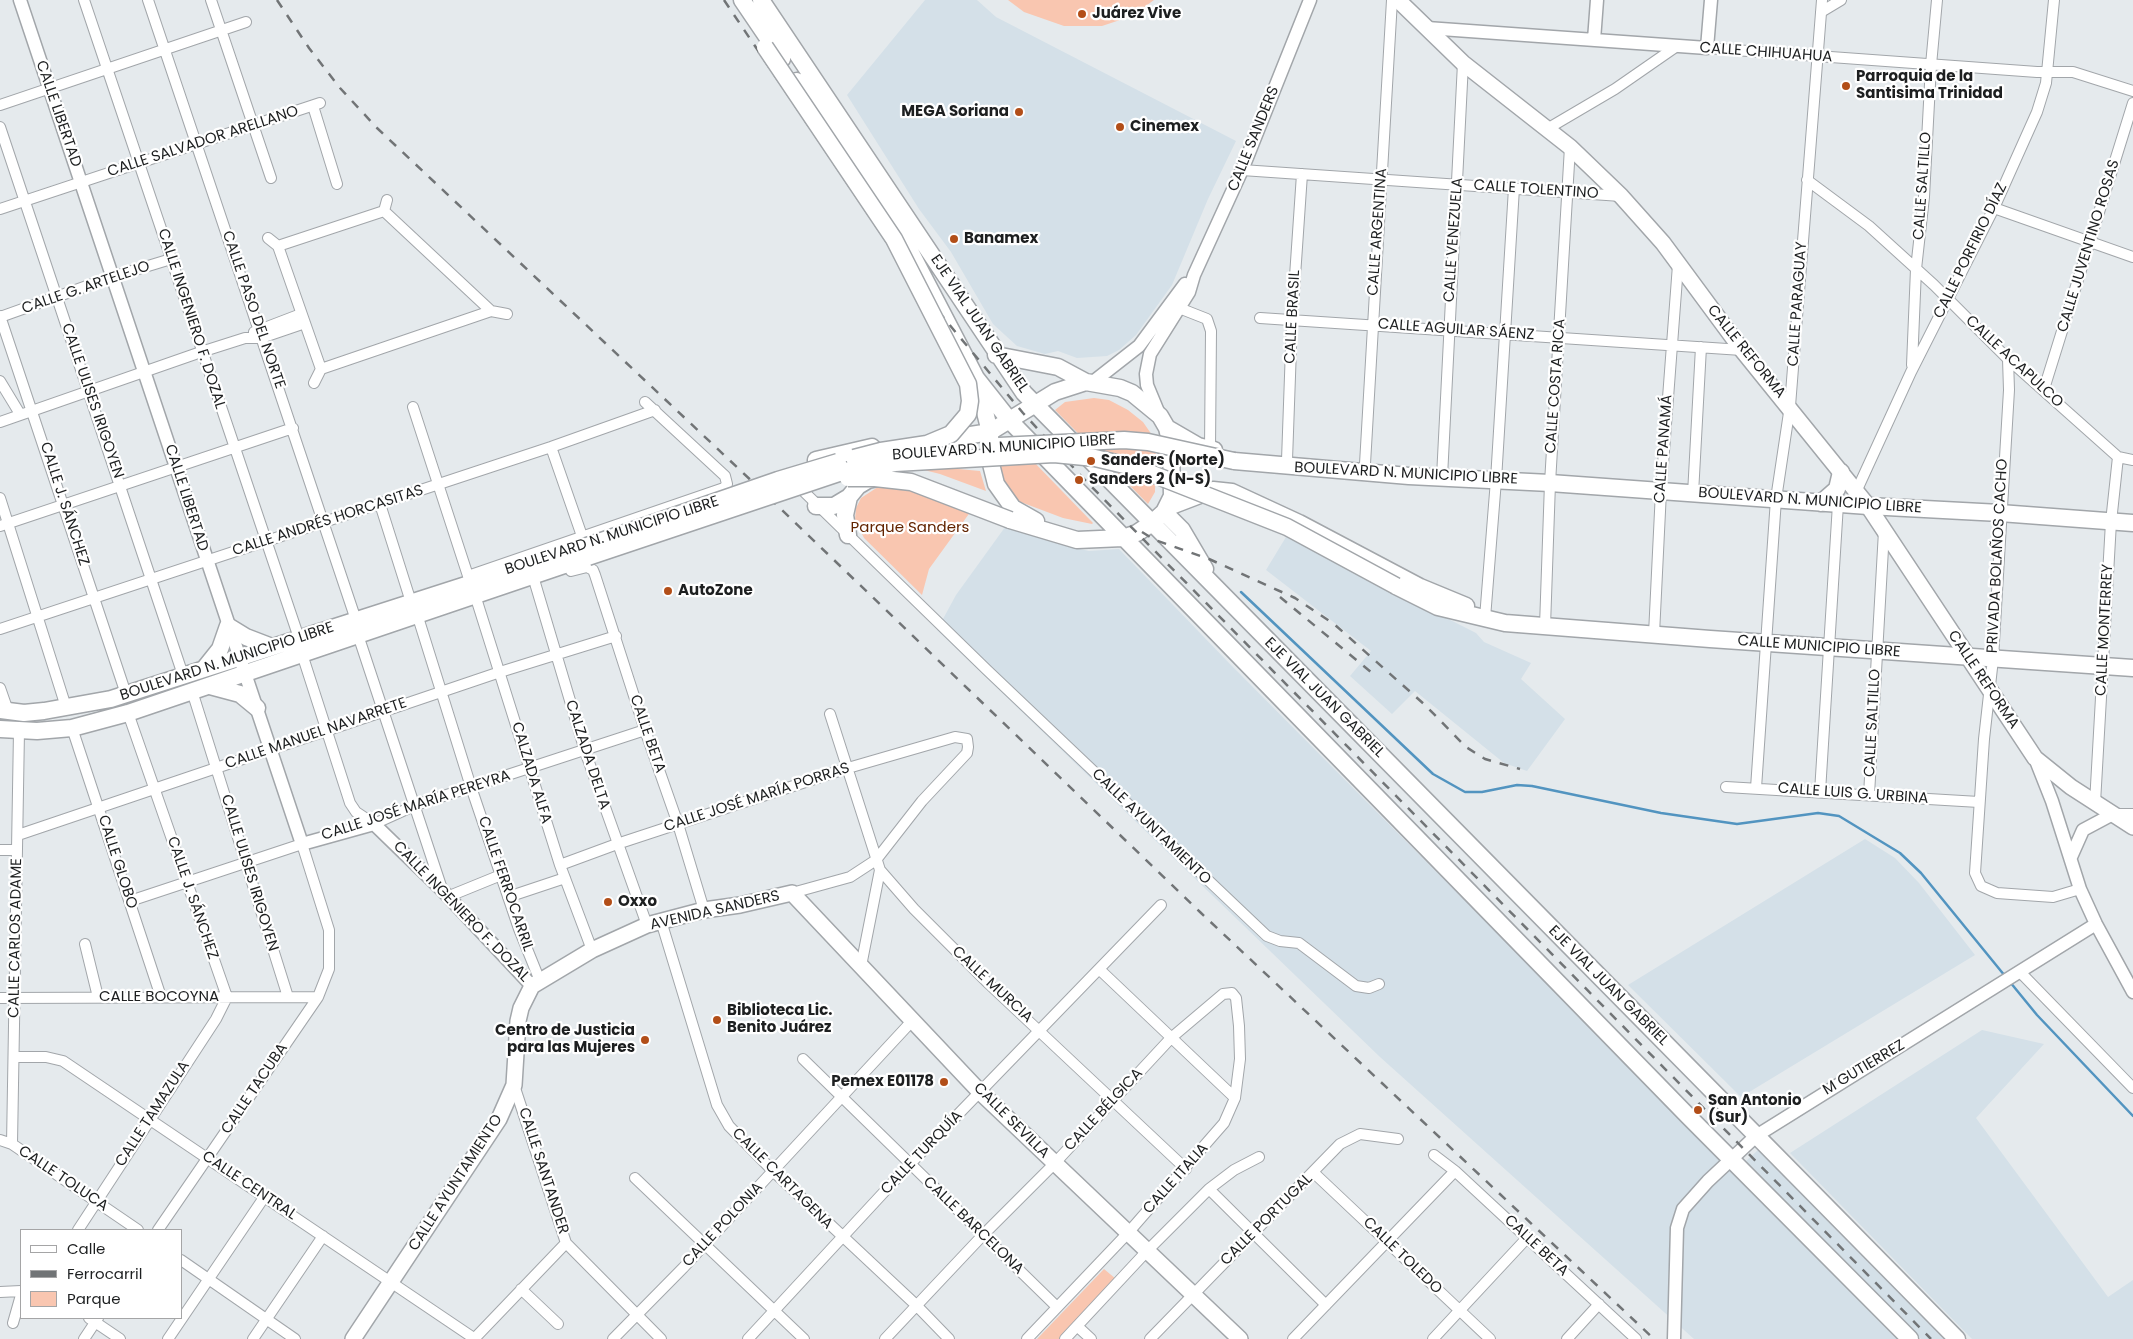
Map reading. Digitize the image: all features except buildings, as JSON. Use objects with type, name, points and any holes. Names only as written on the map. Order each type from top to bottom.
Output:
[{"type":"main road","name":"EJE VIAL JUAN GABRIEL","points":[[761,0],[996,355],[1024,393],[1161,515],[1182,530],[1211,583],[1957,1339]]},
{"type":"main road","name":"CALLE REFORMA","points":[[1398,0],[1463,64],[1570,147],[1621,196],[1663,243],[1742,350],[1790,406],[1868,506],[2035,758],[2071,787],[2133,827]]},
{"type":"main road","name":"EJE VIAL JUAN GABRIEL","points":[[744,2],[897,226],[976,378],[1010,421],[1910,1339]]},
{"type":"main road","points":[[744,2],[765,47],[894,239],[968,384],[970,401],[968,414],[951,434],[927,444],[881,451],[854,458]]},
{"type":"main road","points":[[996,355],[1058,367],[1090,382],[1120,388],[1132,393],[1182,438],[1210,449],[1256,458],[1418,469],[1438,476]]},
{"type":"main road","points":[[976,378],[990,432],[991,464],[996,484],[1013,508],[1030,518],[1048,527],[1090,539]]},
{"type":"main road","points":[[784,471],[844,452],[990,432],[1055,392],[1090,382]]},
{"type":"main road","points":[[963,436],[982,402]]},
{"type":"main road","points":[[1161,515],[1172,496],[1173,485],[1171,445],[1164,422]]},
{"type":"main road","name":"BOULEVARD N. MUNICIPIO LIBRE","points":[[583,552],[778,480],[854,458],[1014,445],[1124,440],[1148,442],[1234,461],[1265,465],[2133,523]]},
{"type":"main road","name":"BOULEVARD N. MUNICIPIO LIBRE","points":[[0,729],[19,731],[72,728],[128,713],[245,674],[300,646],[583,552],[845,471],[887,464],[1054,454],[1094,458],[1137,468],[1287,527],[1438,607],[1485,616]]},
{"type":"main road","points":[[1821,503],[1837,489],[1841,472]]},
{"type":"main road","points":[[815,481],[855,477],[911,482],[1010,520],[1077,540],[1123,538],[1137,533],[1161,515],[1213,490],[1232,492],[1299,523],[1420,587],[1485,616]]},
{"type":"main road","points":[[816,506],[834,506],[849,497],[858,486],[868,480],[885,477],[920,480],[1030,518]]},
{"type":"main road","points":[[848,535],[845,515],[849,497]]},
{"type":"main road","name":"CALLE MUNICIPIO LIBRE","points":[[1485,616],[1505,623],[1968,658],[2133,668]]},
{"type":"main road","points":[[204,669],[220,649],[228,626],[246,637],[272,647]]},
{"type":"main road","name":"BOULEVARD N. MUNICIPIO LIBRE","points":[[4,711],[34,712],[126,694],[272,647],[300,646]]},
{"type":"main road","points":[[210,686],[240,694],[258,708]]},
{"type":"main road","name":"AVENIDA SANDERS","points":[[536,984],[592,950],[647,925],[704,910],[740,905],[792,893]]},
{"type":"main road","name":"CALLE SEVILLA","points":[[792,893],[980,1092],[1240,1339]]},
{"type":"main road","name":"CALLE AYUNTAMIENTO","points":[[353,1339],[487,1140],[514,1085],[518,1021],[521,1008],[536,984]]},
{"type":"street","name":"CALLE LIBERTAD","points":[[20,0],[177,467],[228,626],[258,708],[329,930],[328,969],[318,997]]},
{"type":"street","name":"CALLE INGENIERO F. DOZAL","points":[[84,0],[140,163],[200,352],[266,542],[350,803],[356,812],[374,824],[536,984]]},
{"type":"street","name":"CALLE PASO DEL NORTE","points":[[148,0],[293,428],[357,627]]},
{"type":"street","points":[[211,0],[272,178]]},
{"type":"street","name":"CALLE SANDERS","points":[[1164,422],[1147,385],[1147,363],[1157,341],[1189,292],[1194,276],[1242,170],[1310,0]]},
{"type":"street","name":"CALLE ARGENTINA","points":[[1365,464],[1392,0]]},
{"type":"street","points":[[1594,40],[1597,0]]},
{"type":"street","points":[[1707,48],[1711,0]]},
{"type":"street","name":"CALLE PARAGUAY","points":[[1756,788],[1776,499],[1790,406],[1822,0]]},
{"type":"street","points":[[1821,12],[1841,0]]},
{"type":"street","name":"CALLE SALTILLO","points":[[1911,372],[1916,269],[1924,197],[1931,65],[1937,0]]},
{"type":"street","name":"CALLE PORFIRIO DÍAZ","points":[[1856,492],[1911,372],[1994,208],[2041,102],[2047,72],[2054,0]]},
{"type":"street","points":[[0,105],[246,22]]},
{"type":"street","name":"CALLE CHIHUAHUA","points":[[1427,28],[1931,65],[2080,73],[2133,91]]},
{"type":"street","points":[[1548,129],[1615,89],[1677,46]]},
{"type":"street","name":"CALLE VENEZUELA","points":[[1438,476],[1463,64]]},
{"type":"street","name":"CALLE JUVENTINO ROSAS","points":[[2044,389],[2133,103]]},
{"type":"street","name":"CALLE SALVADOR ARELLANO","points":[[0,209],[317,104],[337,184]]},
{"type":"street","name":"CALLE ULISES IRIGOYEN","points":[[0,126],[183,675]]},
{"type":"street","name":"CALLE COSTA RICA","points":[[1545,626],[1550,483],[1570,147]]},
{"type":"street","name":"CALLE TOLENTINO","points":[[1242,170],[1621,196]]},
{"type":"street","name":"CALLE BRASIL","points":[[1287,460],[1292,320],[1302,174]]},
{"type":"street","name":"CALLE ACAPULCO","points":[[1808,180],[1869,226],[2008,359],[2044,389],[2118,457]]},
{"type":"street","points":[[1485,616],[1506,334],[1514,188]]},
{"type":"street","points":[[384,212],[387,200]]},
{"type":"street","points":[[1994,208],[2133,257]]},
{"type":"street","points":[[278,246],[384,212]]},
{"type":"street","points":[[384,212],[491,312]]},
{"type":"street","points":[[268,238],[278,246],[321,369]]},
{"type":"street","name":"CALLE G. ARTELEJO","points":[[0,316],[112,277],[171,259]]},
{"type":"street","name":"CALLE PANAMÁ","points":[[1654,634],[1661,491],[1678,265]]},
{"type":"street","name":"CALLE SANDERS","points":[[1090,382],[1118,364],[1139,346],[1194,276]]},
{"type":"street","points":[[1179,308],[1207,319],[1212,331],[1210,449]]},
{"type":"street","points":[[314,383],[321,369],[491,312],[507,314]]},
{"type":"street","name":"CALLE J. SÁNCHEZ","points":[[0,316],[33,409],[126,694]]},
{"type":"street","name":"CALLE AGUILAR SÁENZ","points":[[1260,318],[1742,350]]},
{"type":"street","points":[[0,422],[200,352],[303,319]]},
{"type":"street","points":[[1693,494],[1701,347]]},
{"type":"street","name":"PRIVADA BOLAÑOS CACHO","points":[[2008,359],[2009,390],[2000,513],[1993,659],[1979,802],[1975,873],[1981,886],[2004,894],[2053,897],[2080,890]]},
{"type":"street","points":[[0,381],[20,414]]},
{"type":"street","points":[[473,589],[535,583],[583,552],[719,491],[727,484],[725,476],[645,402]]},
{"type":"street","name":"CALZADA ALFA","points":[[413,407],[500,672],[560,865],[592,950]]},
{"type":"street","name":"CALLE ANDRÉS HORCASITAS","points":[[0,629],[324,523],[655,410]]},
{"type":"street","points":[[4,524],[293,428]]},
{"type":"street","points":[[551,447],[583,552]]},
{"type":"street","points":[[2118,457],[2133,460]]},
{"type":"street","name":"CALLE MONTERREY","points":[[2095,803],[2111,522],[2118,457]]},
{"type":"street","points":[[784,471],[816,506],[848,535]]},
{"type":"street","points":[[0,498],[4,524],[38,616],[66,707]]},
{"type":"street","name":"CALLE FERROCARRIL","points":[[380,504],[536,984]]},
{"type":"street","points":[[1820,792],[1838,504]]},
{"type":"street","name":"CALLE SALTILLO","points":[[1869,795],[1884,531]]},
{"type":"street","name":"CALLE AYUNTAMIENTO","points":[[848,535],[943,628],[1267,936],[1280,941],[1299,942],[1356,986],[1369,988],[1379,984]]},
{"type":"street","name":"CALLE BETA","points":[[583,552],[593,570],[616,636],[644,730],[678,824],[704,910]]},
{"type":"street","name":"CALZADA DELTA","points":[[535,583],[585,751],[647,925]]},
{"type":"street","points":[[357,627],[383,711],[445,893],[501,875]]},
{"type":"street","name":"CALLE MANUEL NAVARRETE","points":[[18,835],[99,806],[500,672],[616,636]]},
{"type":"street","points":[[0,688],[4,711]]},
{"type":"street","name":"CALLE ULISES IRIGOYEN","points":[[192,691],[288,997]]},
{"type":"street","name":"CALLE J. SÁNCHEZ","points":[[128,713],[227,997]]},
{"type":"street","name":"CALLE MURCIA","points":[[830,714],[878,865],[904,898],[964,958],[1186,1169]]},
{"type":"street","name":"CALLE GLOBO","points":[[72,728],[161,997]]},
{"type":"street","name":"CALLE JOSÉ MARÍA PEREYRA","points":[[130,901],[302,844],[374,824],[416,805],[585,751],[644,730]]},
{"type":"street","name":"CALLE CARLOS ADAME","points":[[12,1144],[19,731]]},
{"type":"street","name":"CALLE JOSÉ MARÍA PORRAS","points":[[560,865],[617,844],[848,768],[955,737],[967,739],[968,747],[966,753],[922,801],[878,865]]},
{"type":"street","points":[[2035,758],[2071,857],[2080,890],[2133,992]]},
{"type":"street","name":"CALLE LUIS G. URBINA","points":[[1726,787],[1979,802]]},
{"type":"street","points":[[2071,857],[2083,830],[2113,814],[2133,814]]},
{"type":"street","points":[[0,850],[17,850]]},
{"type":"street","points":[[792,893],[850,877],[878,865]]},
{"type":"street","points":[[861,966],[878,865]]},
{"type":"street","points":[[508,897],[565,878]]},
{"type":"street","name":"CALLE TURQUÍA","points":[[748,1339],[909,1165],[1161,905]]},
{"type":"street","name":"CALLE CARTAGENA","points":[[661,921],[717,1105],[729,1126],[772,1172],[916,1305],[949,1339]]},
{"type":"street","name":"M GUTIERREZ","points":[[1674,1339],[1676,1234],[1679,1218],[1690,1199],[1731,1158],[1756,1136],[2096,924]]},
{"type":"street","points":[[85,944],[98,997]]},
{"type":"street","points":[[1099,969],[1235,1098]]},
{"type":"street","points":[[2018,973],[2133,1088]]},
{"type":"street","name":"CALLE ITALIA","points":[[1028,1339],[1128,1234],[1224,1123],[1235,1098],[1240,1059],[1238,1013],[1234,995],[1230,992],[1223,994]]},
{"type":"street","name":"CALLE BÉLGICA","points":[[885,1339],[983,1235],[1054,1164],[1171,1038],[1223,994]]},
{"type":"street","name":"CALLE TAMAZULA","points":[[79,1229],[216,1019],[227,997]]},
{"type":"street","name":"CALLE BOCOYNA","points":[[0,998],[318,997]]},
{"type":"street","name":"CALLE TACUBA","points":[[159,1229],[318,997]]},
{"type":"street","name":"CALLE POLONIA","points":[[613,1339],[842,1098],[912,1021]]},
{"type":"street","name":"CALLE CENTRAL","points":[[14,1057],[46,1057],[63,1061],[474,1339]]},
{"type":"street","name":"CALLE BARCELONA","points":[[803,1060],[1057,1307]]},
{"type":"street","name":"CALLE SANTANDER","points":[[514,1085],[566,1243],[661,1339]]},
{"type":"street","name":"CALLE PORTUGAL","points":[[1150,1339],[1314,1173],[1340,1144],[1354,1136],[1368,1134],[1398,1139]]},
{"type":"street","name":"CALLE TOLUCA","points":[[0,1140],[12,1144],[136,1229]]},
{"type":"street","name":"CALLE BETA","points":[[1434,1154],[1455,1171],[1636,1339]]},
{"type":"street","name":"CALLE ITALIA","points":[[1065,1339],[1147,1251],[1209,1189],[1234,1170],[1259,1157]]},
{"type":"street","points":[[1293,1339],[1455,1171]]},
{"type":"street","name":"CALLE TOLEDO","points":[[1314,1173],[1490,1339]]},
{"type":"street","points":[[635,1178],[804,1339]]},
{"type":"street","points":[[1209,1189],[1326,1305]]},
{"type":"street","points":[[182,1317],[265,1196]]},
{"type":"street","points":[[253,1339],[323,1236]]},
{"type":"street","points":[[1433,1339],[1527,1238]]},
{"type":"street","points":[[474,1339],[566,1243]]},
{"type":"street","points":[[182,1261],[295,1339]]},
{"type":"street","points":[[521,1289],[558,1324]]},
{"type":"street","points":[[0,1292],[20,1291]]},
{"type":"street","points":[[13,1323],[20,1298]]},
{"type":"street","points":[[1567,1339],[1599,1304]]},
{"type":"street","points":[[84,1339],[94,1319],[120,1339]]},
{"type":"street","points":[[168,1339],[181,1319]]},
{"type":"street","points":[[1077,1326],[1091,1339]]},
{"type":"shaded area","points":[[925,0],[977,0],[996,17],[1236,141],[1208,199],[1172,285],[1136,335],[1119,350],[1107,356],[1077,358],[1058,351],[1045,354],[1017,346],[993,324],[951,252],[919,209],[847,95]]},
{"type":"shaded area","points":[[1008,523],[1066,546],[1089,551],[1119,549],[1229,663],[1900,1339],[1694,1339],[1380,1057],[937,630],[956,595]]},
{"type":"shaded area","points":[[1286,537],[1476,633],[1484,642],[1531,663],[1521,679],[1565,719],[1527,771],[1504,763],[1415,691],[1392,714],[1350,676],[1371,651],[1266,570]]},
{"type":"shaded area","points":[[1865,839],[1895,858],[1919,883],[1975,955],[1741,1097],[1628,985]]},
{"type":"shaded area","points":[[1982,1030],[2044,1044],[1976,1118],[2108,1297],[2133,1280],[2133,1339],[1972,1339],[1790,1153]]},
{"type":"shaded area","points":[[1758,1150],[1944,1339],[1921,1339],[1746,1161]]},
{"type":"green space","name":"Juárez Vive","points":[[1008,0],[1154,0],[1132,16],[1102,26],[1064,26],[1024,12]]},
{"type":"green space","points":[[1094,398],[1109,400],[1128,410],[1143,422],[1152,435],[1156,450],[1155,492],[1148,504],[1055,410],[1065,402]]},
{"type":"green space","points":[[1032,460],[1092,524],[1063,518],[1018,501],[1001,476],[999,463]]},
{"type":"green space","points":[[916,465],[980,471],[986,491],[940,474],[916,468]]},
{"type":"green space","name":"Parque Sanders","points":[[892,483],[971,511],[929,569],[922,595],[864,538],[855,520],[856,508],[861,498],[881,485]]},
{"type":"green space","points":[[1104,1269],[1116,1279],[1059,1339],[1037,1339]]},
{"type":"waterway","points":[[1241,592],[1433,774],[1465,792],[1482,792],[1517,785],[1532,786],[1661,813],[1737,824],[1818,813],[1839,816],[1900,853],[1921,873],[2005,976]]},
{"type":"waterway","points":[[2010,982],[2037,1015],[2133,1116]]},
{"type":"railway","points":[[277,0],[309,48],[340,88],[377,128],[757,486],[1200,912],[1654,1339]]},
{"type":"railway","points":[[724,0],[913,281],[1023,413],[1083,478],[1931,1339]]},
{"type":"railway","points":[[1142,532],[1155,540],[1209,559],[1295,598],[1334,624],[1425,705],[1466,747],[1485,759],[1520,769]]},
{"type":"railway","points":[[1280,597],[1371,672]]},
{"type":"place","name":"Juárez Vive","points":[[1082,14]]},
{"type":"place","name":"Parroquia de la Santisima Trinidad","points":[[1846,86]]},
{"type":"place","name":"MEGA Soriana","points":[[1019,112]]},
{"type":"place","name":"Cinemex","points":[[1120,127]]},
{"type":"place","name":"Banamex","points":[[954,239]]},
{"type":"place","name":"Sanders (Norte)","points":[[1091,461]]},
{"type":"place","name":"Sanders 2 (N-S)","points":[[1079,480]]},
{"type":"place","name":"AutoZone","points":[[668,591]]},
{"type":"place","name":"Oxxo","points":[[608,902]]},
{"type":"place","name":"Biblioteca Lic. Benito Juárez","points":[[717,1020]]},
{"type":"place","name":"Centro de Justicia para las Mujeres","points":[[645,1040]]},
{"type":"place","name":"Pemex E01178","points":[[944,1082]]},
{"type":"place","name":"San Antonio (Sur)","points":[[1698,1110]]}]
